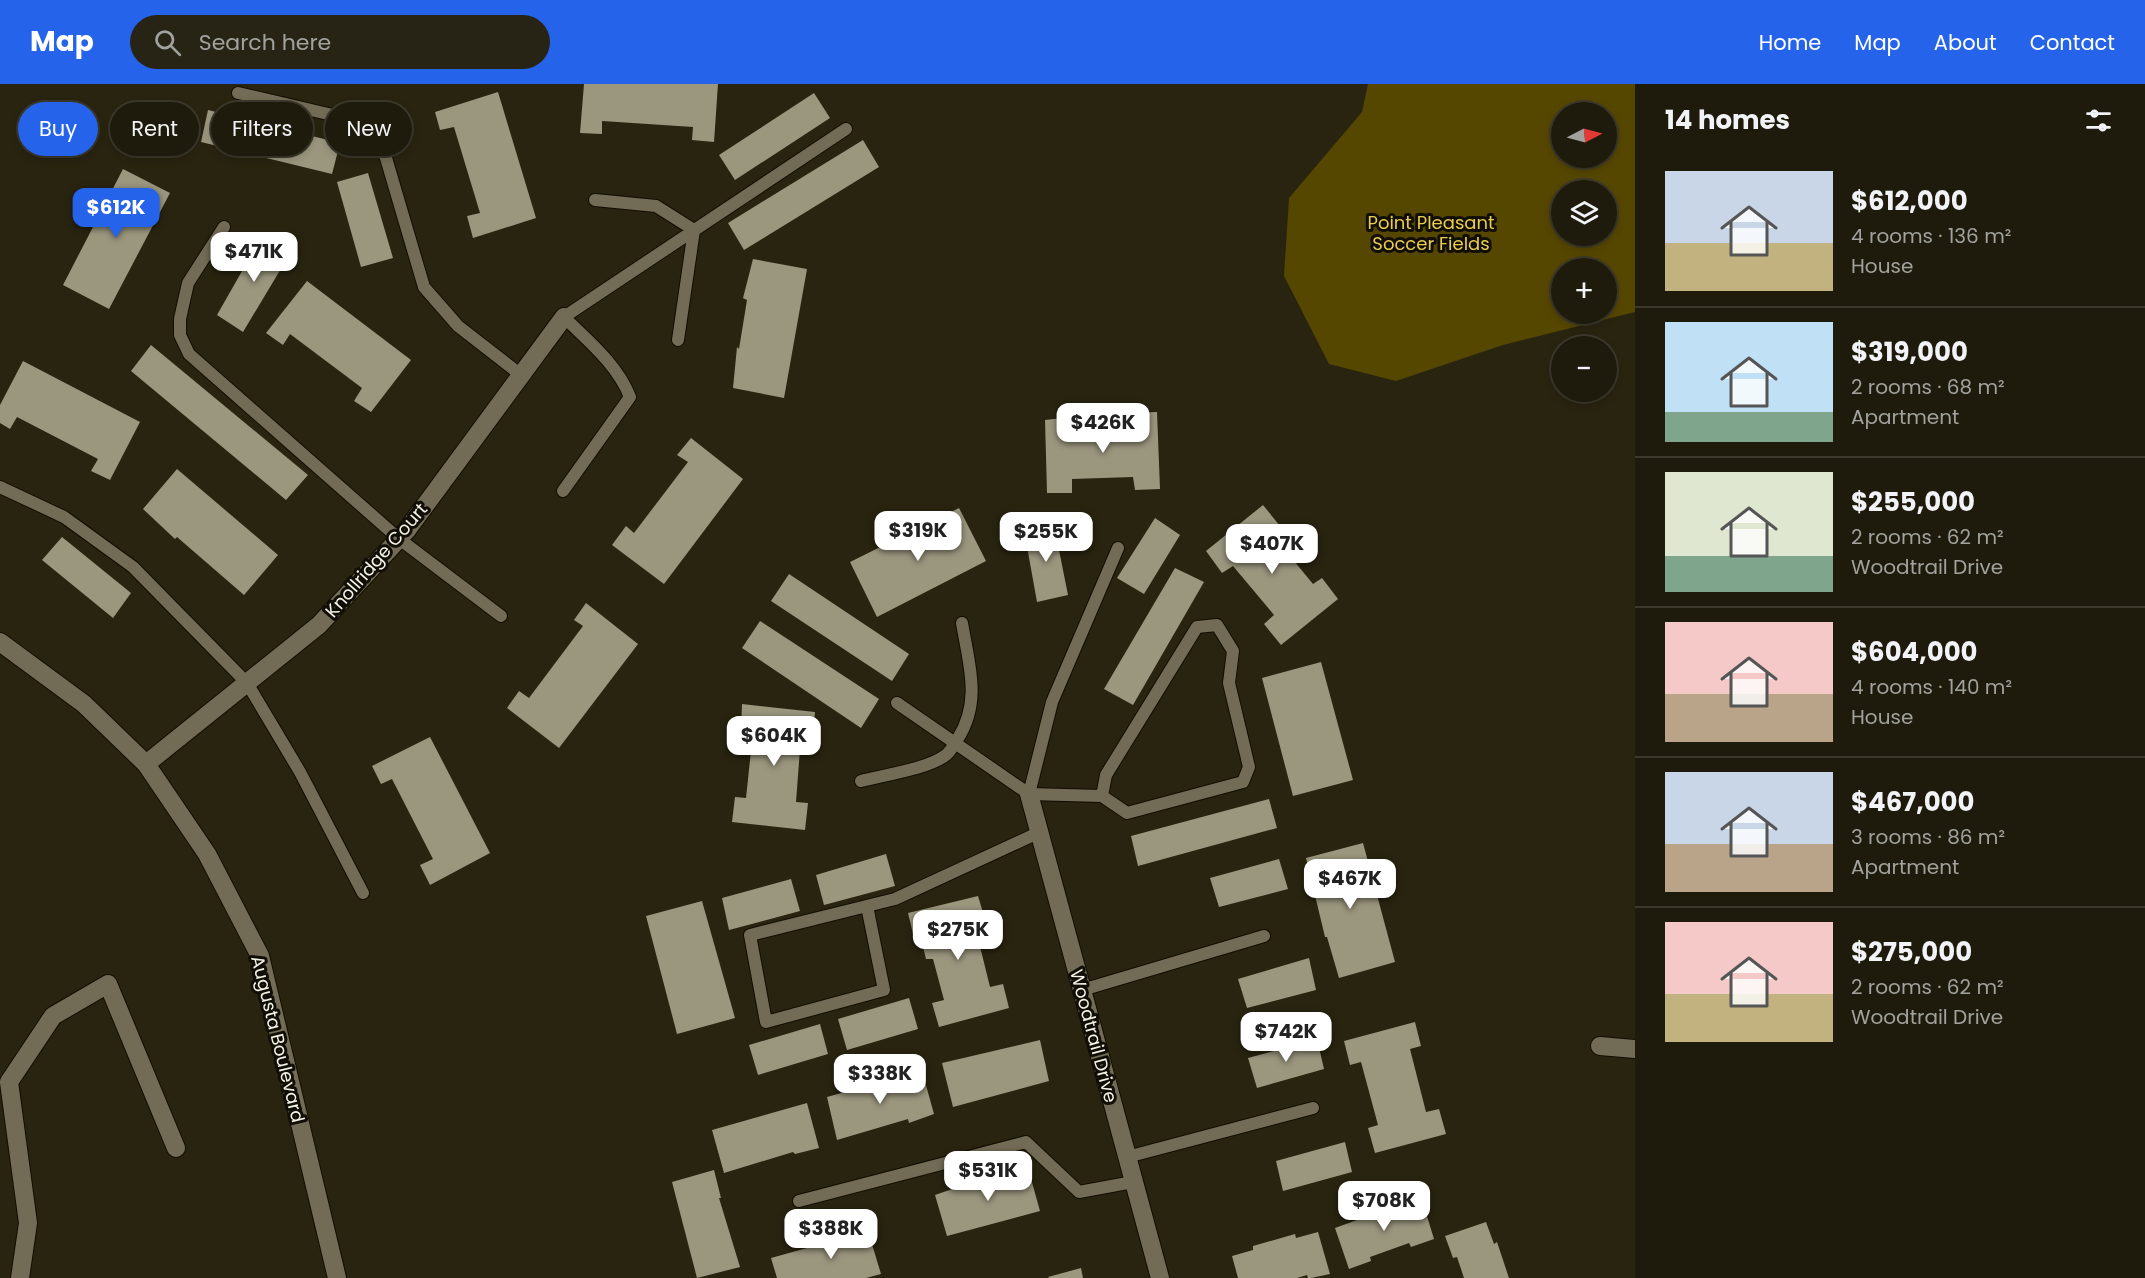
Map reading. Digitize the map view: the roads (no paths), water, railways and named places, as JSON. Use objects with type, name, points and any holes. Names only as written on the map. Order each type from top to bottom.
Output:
[{"type":"street","name":"Knollridge Court","points":[[146,764],[319,625],[398,538],[564,317]]},
{"type":"street","name":"Augusta Boulevard","points":[[0,642],[84,704],[146,764],[207,854],[260,956],[337,1278]]},
{"type":"street","name":"Woodtrail Drive","points":[[1029,795],[1160,1278]]},
{"type":"street","points":[[20,1278],[28,1222],[9,1082],[53,1016],[108,984],[176,1148]]},
{"type":"street","points":[[1600,1046],[1635,1049]]},
{"type":"lane","points":[[238,93],[341,117],[374,136],[386,159],[424,287],[458,326],[521,375]]},
{"type":"lane","points":[[563,491],[630,397],[625,384],[605,358],[564,317],[846,129]]},
{"type":"lane","points":[[595,200],[656,206],[694,230]]},
{"type":"lane","points":[[224,227],[188,283],[180,319],[180,335],[189,354],[398,538],[501,616]]},
{"type":"lane","points":[[678,340],[694,230]]},
{"type":"lane","points":[[0,487],[64,517],[133,567],[248,683],[300,772],[363,893]]},
{"type":"lane","points":[[1029,795],[1053,702],[1118,548]]},
{"type":"lane","points":[[861,781],[930,763],[946,755],[966,726],[972,707],[972,685],[962,623]]},
{"type":"lane","points":[[897,703],[1029,795],[1102,796],[1127,813],[1243,782],[1249,767],[1229,683],[1233,651],[1217,625],[1197,627],[1106,775],[1102,796]]},
{"type":"lane","points":[[867,906],[884,990],[766,1022],[750,935],[895,899],[1040,832]]},
{"type":"lane","points":[[1082,990],[1264,936]]},
{"type":"lane","points":[[1127,1157],[1313,1108]]},
{"type":"lane","points":[[799,1201],[1026,1142],[1078,1192],[1133,1182]]},
{"type":"park label","name":"Point Pleasant Soccer Fields","points":[[1431,232]]}]
